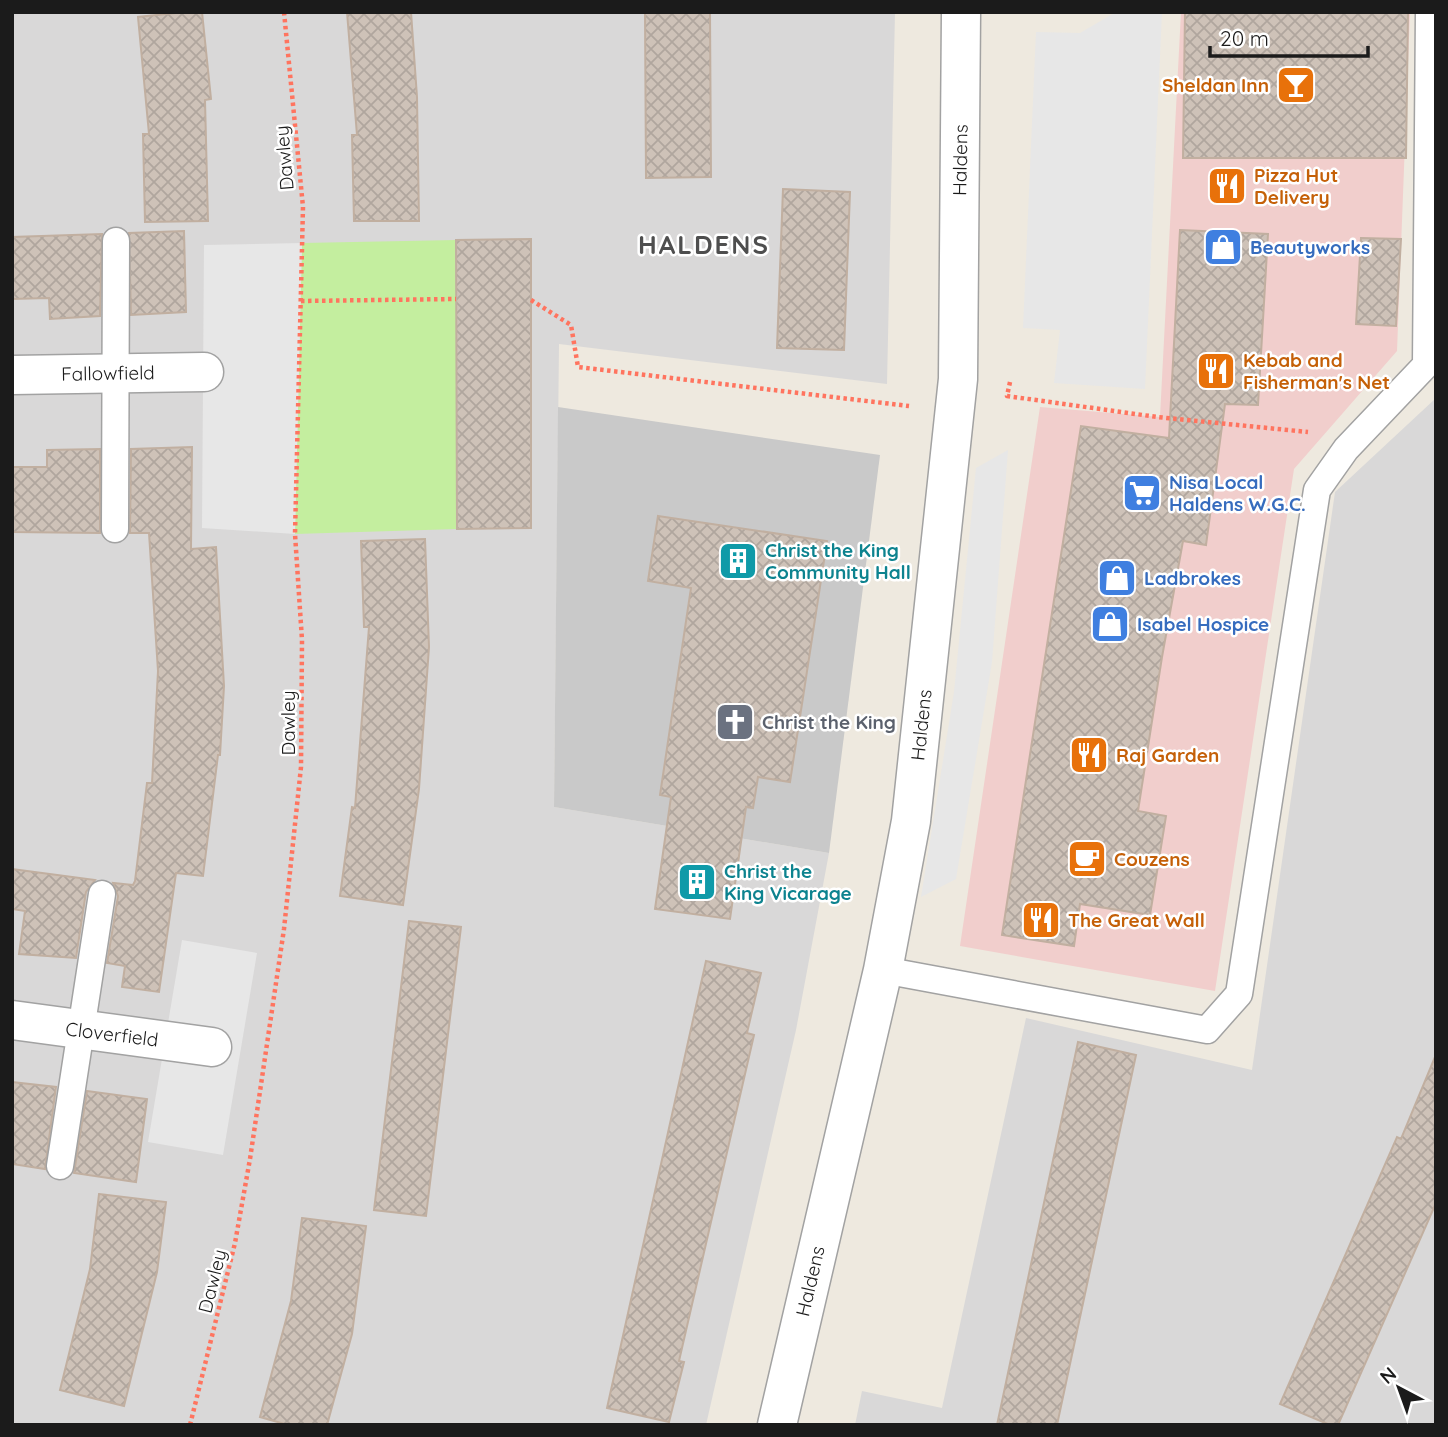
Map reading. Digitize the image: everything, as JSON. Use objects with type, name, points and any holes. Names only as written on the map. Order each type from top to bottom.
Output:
[{"type":"street","name":"Haldens","points":[[777,1425],[883,970],[911,821],[958,379],[961,12]]},
{"type":"street","name":"Fallowfield","points":[[12,375],[204,372]]},
{"type":"street","name":"Cloverfield","points":[[12,1020],[212,1046]]},
{"type":"lane","points":[[883,970],[1207,1030],[1239,994],[1317,490],[1346,449],[1426,365],[1429,12]]},
{"type":"lane","points":[[115,529],[116,241]]},
{"type":"lane","points":[[60,1166],[102,894]]},
{"type":"path","name":"Dawley","points":[[190,1425],[235,1243],[250,1159],[285,929],[302,767],[302,640],[295,534],[303,207],[284,12]]},
{"type":"path","points":[[301,301],[456,299]]},
{"type":"path","points":[[531,300],[571,326],[578,367],[954,412]]},
{"type":"path","points":[[1010,382],[1007,396],[1157,417],[1314,432],[1346,449]]},
{"type":"shaded area","points":[[12,12],[895,12],[887,384],[559,344],[554,807],[829,853],[796,1030],[706,1425],[12,1425]]},
{"type":"shaded area","points":[[1116,12],[1162,12],[1145,389],[1054,383],[1060,330],[1023,328],[1036,32],[1080,33]]},
{"type":"shaded area","points":[[1181,12],[1410,12],[1397,351],[1294,469],[1215,991],[960,946],[1040,407],[1160,417]]},
{"type":"shaded area","points":[[302,243],[295,534],[202,528],[204,245]]},
{"type":"shaded area","points":[[1436,398],[1436,1425],[855,1425],[862,1391],[942,1408],[1026,1018],[1252,1070],[1335,492]]},
{"type":"shaded area","points":[[558,407],[880,455],[829,853],[554,807]]},
{"type":"shaded area","points":[[1008,450],[992,662],[956,879],[921,897],[954,692],[976,468]]},
{"type":"shaded area","points":[[182,940],[257,953],[223,1155],[148,1142]]},
{"type":"green space","points":[[456,240],[457,529],[295,534],[302,243]]},
{"type":"building","points":[[202,12],[211,99],[205,100],[208,221],[145,222],[143,134],[149,134],[138,17]]},
{"type":"building","points":[[347,12],[411,12],[417,97],[419,221],[354,221],[352,135],[357,135]]},
{"type":"building","points":[[645,12],[710,12],[711,177],[646,178]]},
{"type":"building","name":"Sheldan Inn","points":[[1185,12],[1408,12],[1406,158],[1183,158]]},
{"type":"building","points":[[783,189],[850,192],[844,350],[777,348]]},
{"type":"building","points":[[1180,230],[1268,234],[1258,405],[1225,404],[1206,545],[1183,541],[1162,657],[1138,811],[1166,816],[1150,915],[1080,904],[1074,946],[1002,935],[1081,426],[1169,438]]},
{"type":"building","points":[[184,231],[186,312],[131,315],[129,233]]},
{"type":"building","points":[[102,234],[100,316],[50,319],[49,298],[12,299],[12,237]]},
{"type":"building","points":[[1361,238],[1401,239],[1396,326],[1356,324]]},
{"type":"building","points":[[531,239],[531,528],[457,529],[456,240]]},
{"type":"building","points":[[192,447],[191,549],[216,547],[224,686],[220,755],[203,876],[176,873],[159,992],[122,987],[125,966],[107,963],[118,896],[113,883],[133,885],[135,881],[147,783],[152,783],[158,671],[149,533],[130,533],[131,449]]},
{"type":"building","points":[[100,449],[100,533],[12,532],[12,467],[47,467],[47,450]]},
{"type":"building","points":[[658,516],[827,541],[790,782],[758,777],[753,808],[746,807],[730,919],[655,909],[671,797],[660,795],[691,588],[648,581]]},
{"type":"building","points":[[425,539],[429,647],[419,789],[403,905],[340,896],[352,807],[355,808],[369,627],[364,627],[361,541]]},
{"type":"building","points":[[12,869],[95,880],[86,892],[76,958],[19,954],[25,911],[12,909]]},
{"type":"building","points":[[409,921],[461,927],[426,1216],[374,1210]]},
{"type":"building","points":[[706,961],[761,973],[747,1033],[754,1035],[679,1361],[684,1362],[669,1422],[607,1408]]},
{"type":"building","points":[[1078,1042],[1136,1055],[1057,1425],[997,1425]]},
{"type":"building","points":[[1435,1057],[1436,1203],[1338,1425],[1330,1425],[1280,1404],[1397,1137],[1401,1139]]},
{"type":"building","points":[[12,1082],[56,1087],[45,1169],[12,1164]]},
{"type":"building","points":[[87,1091],[147,1099],[136,1182],[74,1173]]},
{"type":"building","points":[[99,1194],[166,1202],[157,1272],[124,1406],[60,1390],[90,1269]]},
{"type":"building","points":[[302,1218],[366,1226],[352,1334],[327,1425],[288,1425],[260,1417],[291,1301]]},
{"type":"place","name":"Sheldan Inn","points":[[1296,85]]},
{"type":"place","name":"Pizza Hut Delivery","points":[[1227,186]]},
{"type":"place","name":"Beautyworks","points":[[1223,247]]},
{"type":"place","name":"Kebab and Fisherman's Net","points":[[1216,371]]},
{"type":"place","name":"Nisa Local Haldens W.G.C.","points":[[1142,493]]},
{"type":"place","name":"Christ the King Community Hall","points":[[738,561]]},
{"type":"place","name":"Ladbrokes","points":[[1117,578]]},
{"type":"place","name":"Isabel Hospice","points":[[1110,624]]},
{"type":"place","name":"Christ the King","points":[[735,722]]},
{"type":"place","name":"Raj Garden","points":[[1089,755]]},
{"type":"place","name":"Couzens","points":[[1087,859]]},
{"type":"place","name":"Christ the King Vicarage","points":[[697,882]]},
{"type":"place","name":"The Great Wall","points":[[1041,920]]},
{"type":"district","name":"HALDENS","points":[[704,245]]}]
